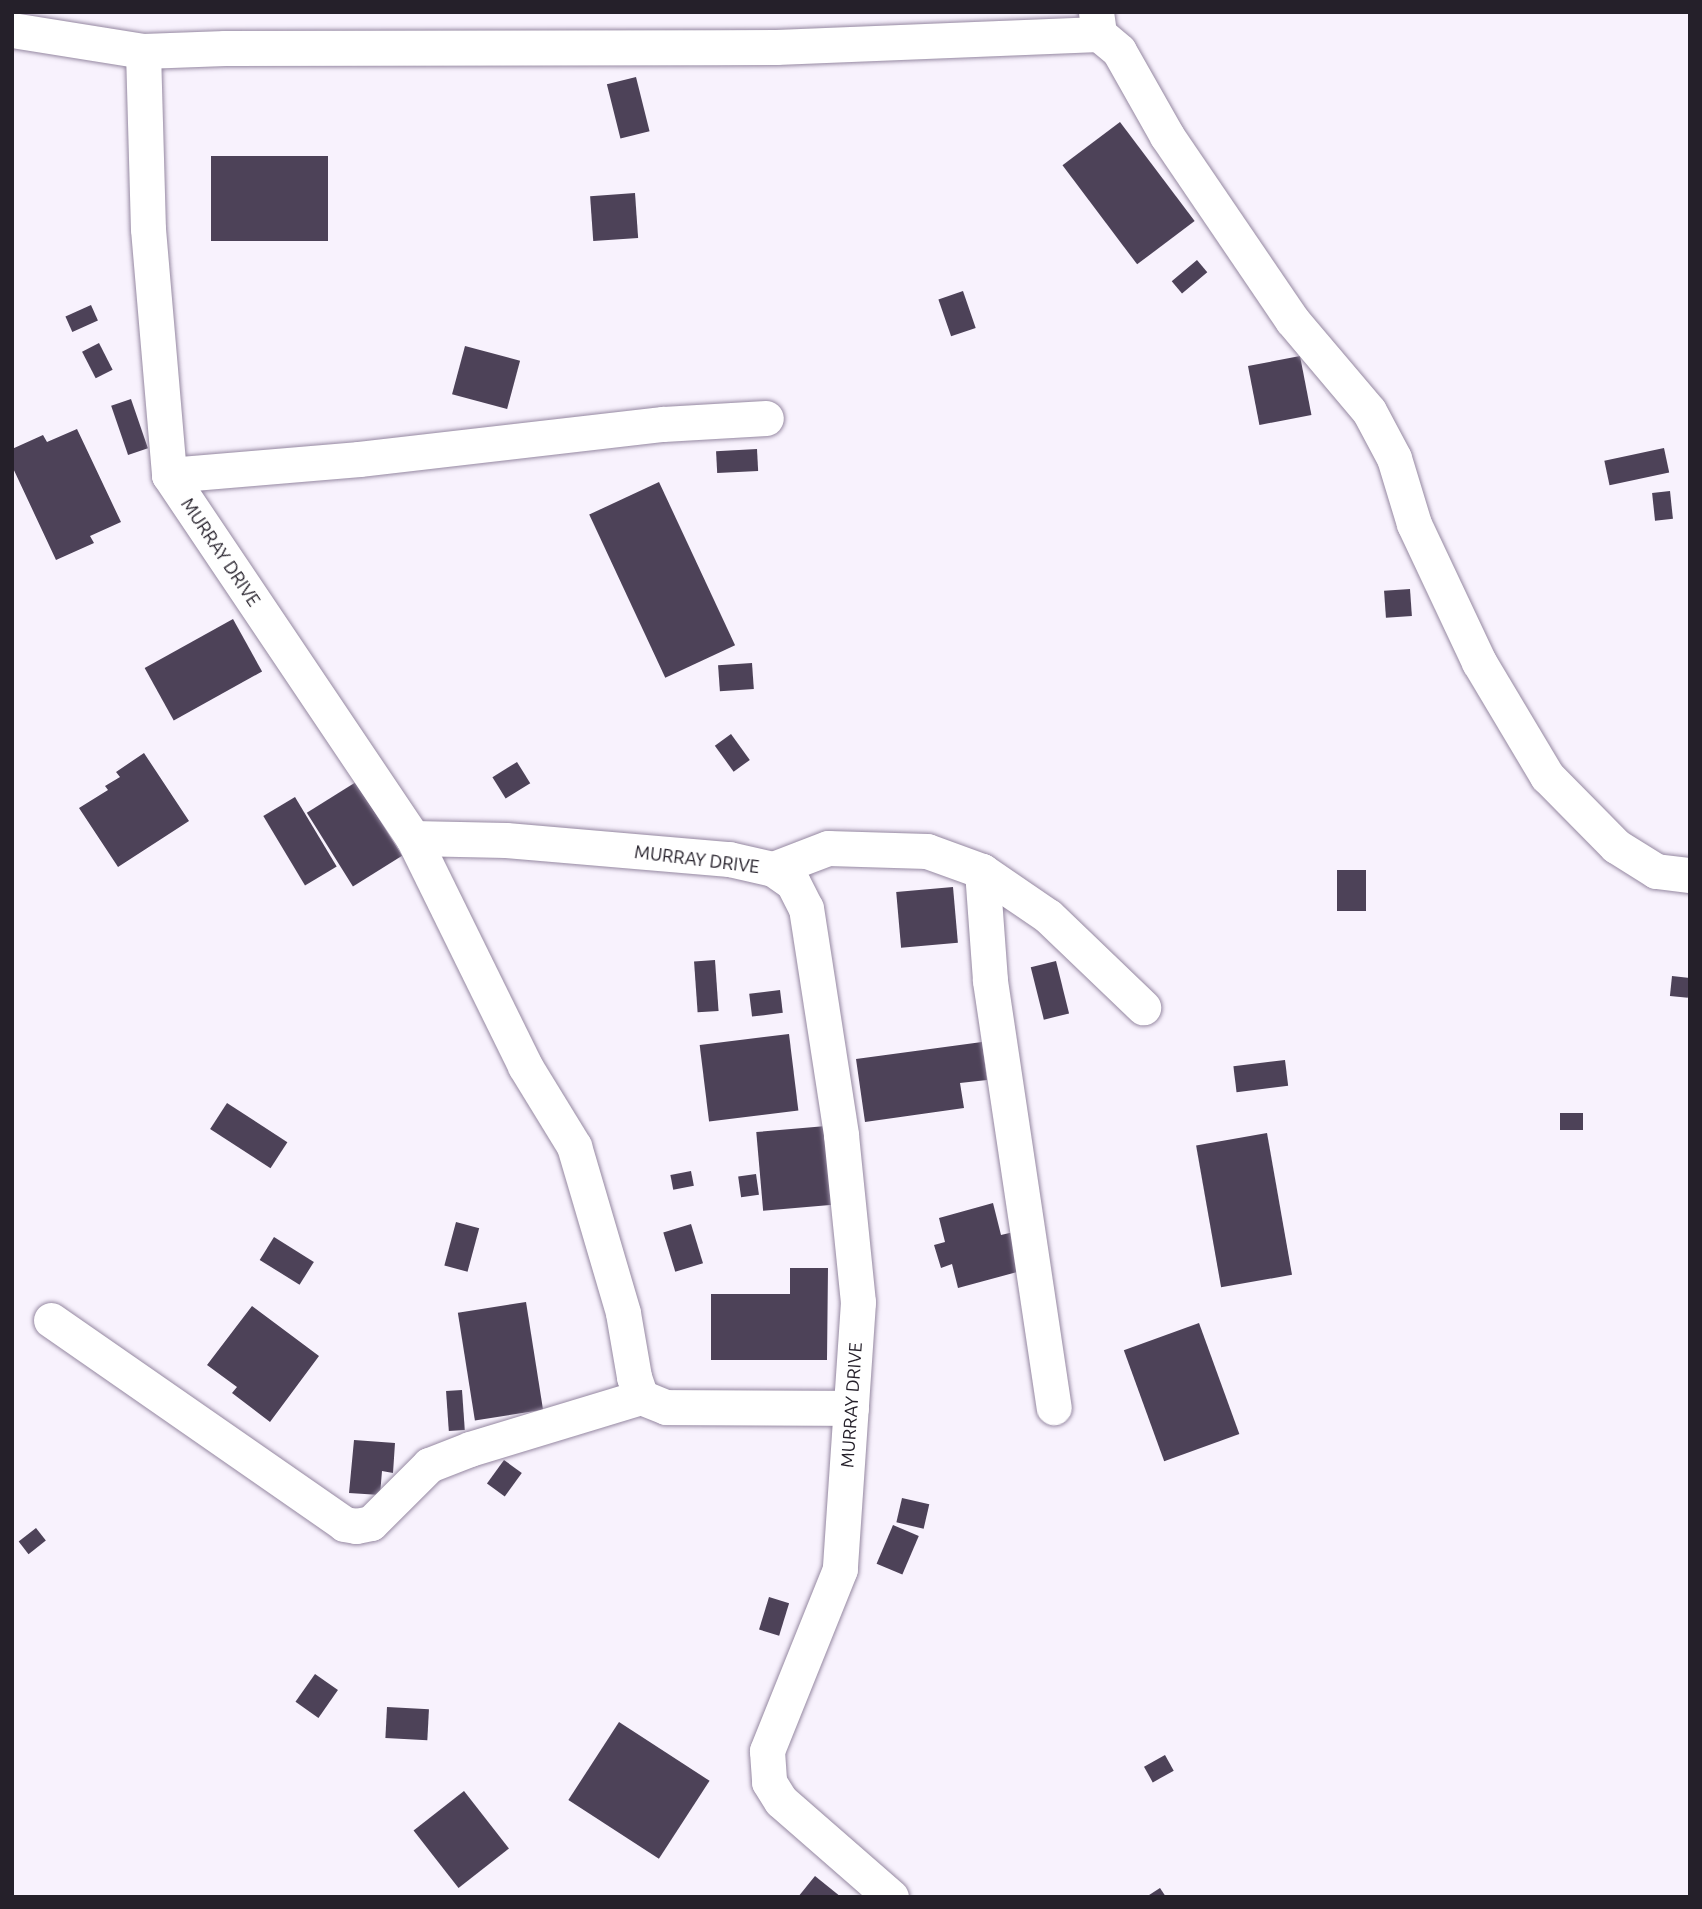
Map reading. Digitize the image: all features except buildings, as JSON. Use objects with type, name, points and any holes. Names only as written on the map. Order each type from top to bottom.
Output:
[{"type":"street","points":[[12,30],[143,51],[225,48],[776,47],[1097,23],[1119,51],[1167,136],[1293,320],[1369,411],[1394,458],[1414,524],[1479,662],[1547,776],[1616,846],[1656,871],[1690,875]]},
{"type":"street","name":"MURRAY DRIVE","points":[[143,51],[148,229],[169,475],[413,838],[506,840],[729,859],[773,869],[793,883],[806,908],[841,1135],[858,1302],[840,1569],[767,1751],[769,1782],[781,1801],[891,1897]]},
{"type":"street","points":[[169,475],[359,459],[649,426],[766,418]]},
{"type":"street","points":[[413,838],[525,1066],[574,1146],[623,1312],[634,1377],[641,1397]]},
{"type":"street","points":[[773,869],[828,848],[927,851],[982,871],[1048,916],[1143,1007]]},
{"type":"street","points":[[982,871],[990,981],[1054,1406]]},
{"type":"street","points":[[51,1320],[344,1524],[356,1526],[371,1523],[429,1465],[470,1449],[641,1397],[666,1407],[850,1408]]}]
